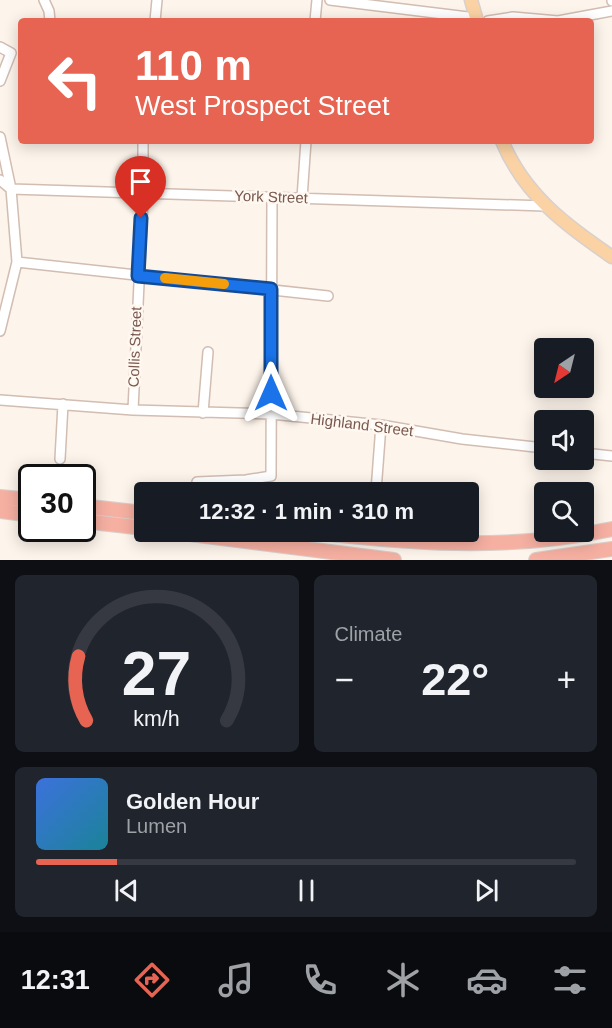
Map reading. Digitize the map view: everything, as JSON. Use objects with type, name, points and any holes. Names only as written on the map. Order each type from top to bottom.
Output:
[{"type":"highway","points":[[0,497],[18,499]]},
{"type":"highway","points":[[96,508],[134,512]]},
{"type":"highway","points":[[0,511],[18,513]]},
{"type":"highway","points":[[96,523],[134,527]]},
{"type":"highway","points":[[405,542],[471,544],[540,541],[612,529]]},
{"type":"highway","points":[[252,542],[394,560]]},
{"type":"highway","points":[[536,560],[612,549]]},
{"type":"main road","points":[[471,0],[479,18]]},
{"type":"main road","points":[[504,144],[519,173],[545,207],[612,257]]},
{"type":"street","points":[[44,0],[50,18]]},
{"type":"street","points":[[155,18],[157,0]]},
{"type":"street","points":[[315,18],[317,0]]},
{"type":"street","points":[[330,0],[465,18]]},
{"type":"street","points":[[574,18],[612,11]]},
{"type":"street","points":[[502,18],[524,18]]},
{"type":"street","points":[[0,47],[10,52],[18,49]]},
{"type":"street","points":[[0,81],[10,52]]},
{"type":"street","points":[[0,138],[11,189],[17,262],[0,331]]},
{"type":"street","name":"Collis Street","points":[[133,410],[142,144]]},
{"type":"street","points":[[302,198],[306,144]]},
{"type":"street","points":[[0,180],[11,189]]},
{"type":"street","name":"York Street","points":[[11,189],[545,207]]},
{"type":"street","points":[[197,482],[246,480],[271,476],[272,197]]},
{"type":"street","points":[[17,262],[328,296]]},
{"type":"street","points":[[203,413],[208,352]]},
{"type":"street","name":"Highland Street","points":[[0,400],[133,410],[271,414],[381,425],[462,439],[534,447]]},
{"type":"street","points":[[60,459],[63,404]]},
{"type":"street","points":[[377,482],[381,425]]},
{"type":"street","points":[[594,454],[612,456]]},
{"type":"slow traffic","points":[[165,278],[224,284]]},
{"type":"route","points":[[141,218],[138,276],[271,289],[271,393]]}]
